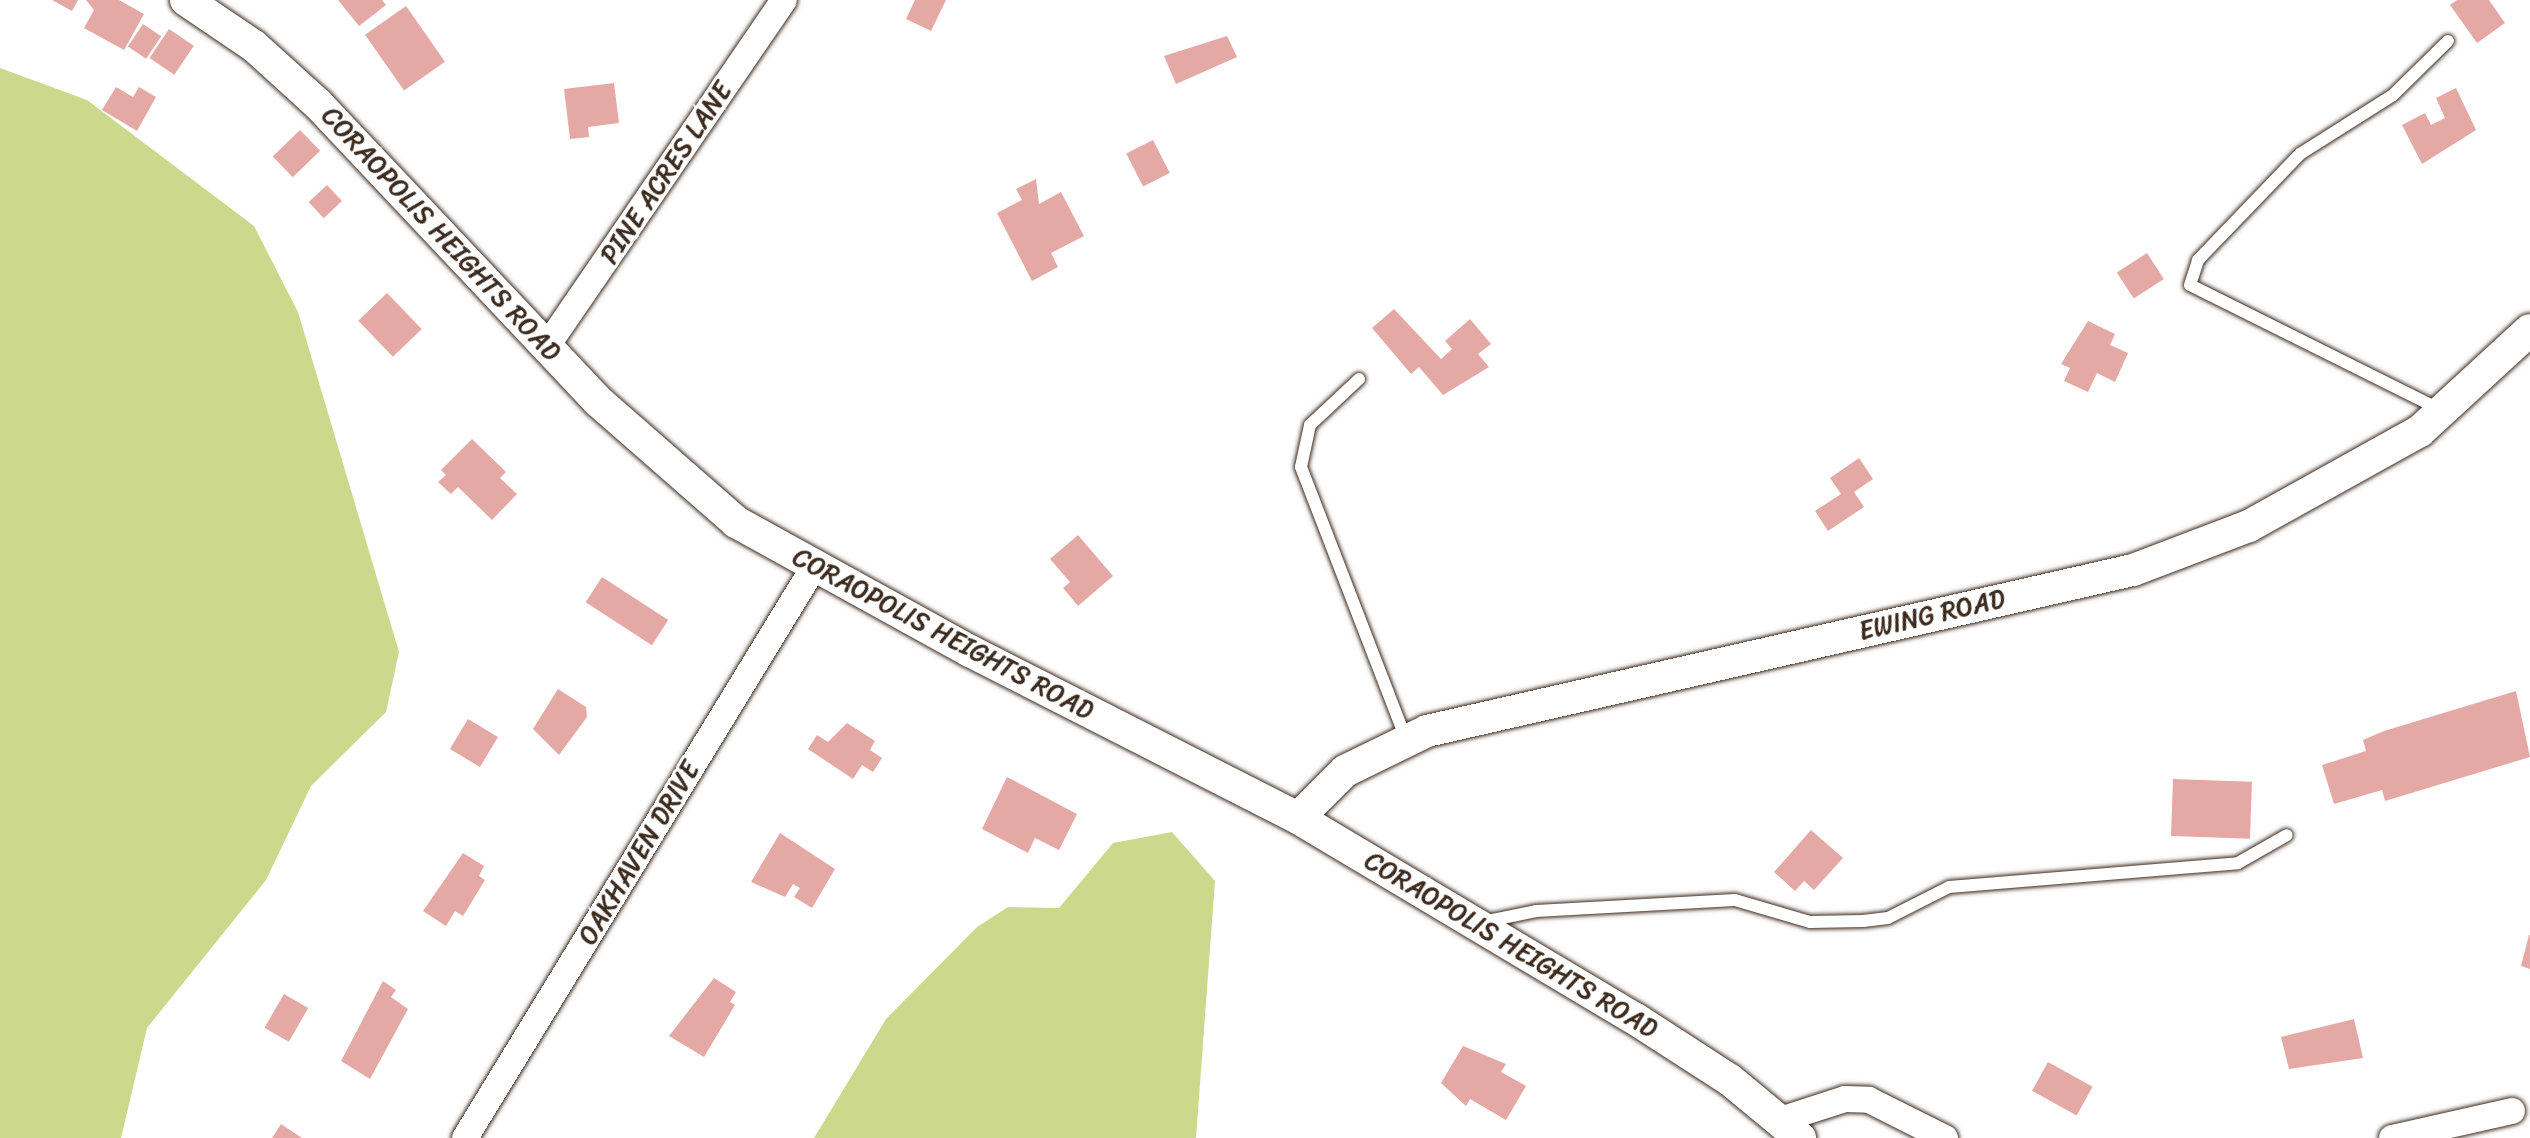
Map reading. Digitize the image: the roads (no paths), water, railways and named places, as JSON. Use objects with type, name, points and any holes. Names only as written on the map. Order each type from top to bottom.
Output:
[{"type":"street","name":"CORAOPOLIS HEIGHTS ROAD","points":[[186,0],[254,46],[319,105],[547,346],[663,463],[736,522],[814,567],[1298,818],[1634,1018],[1790,1129]]},
{"type":"street","name":"PINE ACRES LANE","points":[[547,346],[784,0]]},
{"type":"street","name":"EWING ROAD","points":[[1298,818],[1345,771],[1406,739],[2133,570],[2263,519],[2345,477],[2444,411],[2530,330]]},
{"type":"street","name":"OAKHAVEN DRIVE","points":[[465,1138],[814,567]]},
{"type":"street","points":[[1790,1129],[1845,1099],[1869,1100],[1945,1138]]},
{"type":"street","points":[[2392,1138],[2512,1111]]},
{"type":"lane","points":[[2444,411],[2190,285],[2198,260],[2300,154],[2393,95],[2448,41]]},
{"type":"lane","points":[[1359,379],[1310,425],[1301,467],[1406,739]]},
{"type":"lane","points":[[1476,924],[1536,911],[1735,900],[1810,922],[1863,921],[1888,918],[1949,887],[2238,863],[2287,835]]}]
